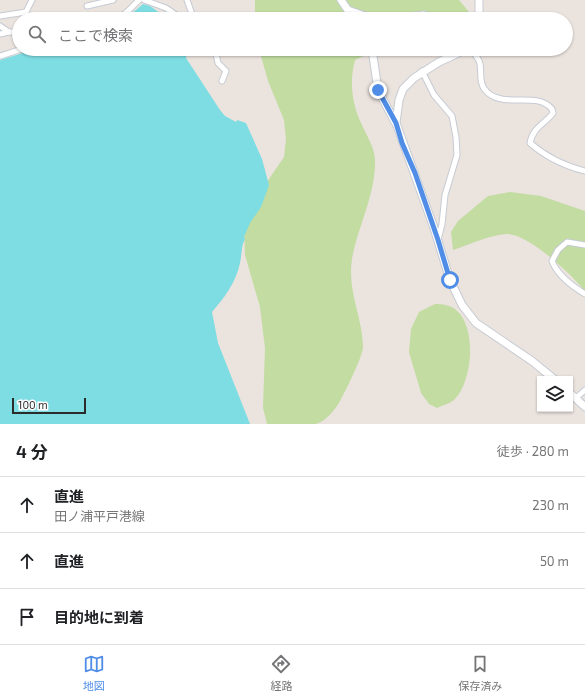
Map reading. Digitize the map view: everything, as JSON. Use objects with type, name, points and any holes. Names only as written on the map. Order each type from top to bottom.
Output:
[{"type":"main road","points":[[341,0],[349,12]]},
{"type":"main road","points":[[479,12],[480,0]]},
{"type":"main road","points":[[373,56],[378,90],[396,123],[438,240],[450,280],[462,305],[476,323],[532,361],[550,376]]},
{"type":"main road","points":[[396,123],[398,100],[403,89],[422,71],[453,56]]},
{"type":"main road","points":[[573,396],[585,407]]},
{"type":"street","points":[[26,12],[32,0]]},
{"type":"street","points":[[87,6],[113,0]]},
{"type":"street","points":[[126,12],[139,0]]},
{"type":"street","points":[[144,0],[166,8],[172,12]]},
{"type":"street","points":[[187,0],[191,12]]},
{"type":"street","points":[[347,9],[352,12]]},
{"type":"street","points":[[0,16],[12,14]]},
{"type":"street","points":[[0,26],[8,32]]},
{"type":"street","points":[[0,34],[12,32]]},
{"type":"street","points":[[0,56],[12,52]]},
{"type":"street","points":[[216,56],[218,63],[226,71],[222,81]]},
{"type":"street","points":[[474,56],[480,63],[480,79],[483,87],[488,93],[504,99],[540,101],[546,103],[552,109],[553,113],[549,119],[534,130],[530,143],[560,162],[585,171]]},
{"type":"street","points":[[422,71],[434,95],[452,116],[456,136],[457,154],[445,195],[442,224],[438,240]]},
{"type":"street","points":[[585,245],[567,242],[558,250],[552,262],[559,273],[572,286],[585,294]]},
{"type":"street","points":[[573,396],[585,390]]},
{"type":"green space","points":[[255,0],[459,0],[469,12],[255,12]]},
{"type":"green space","points":[[261,56],[364,56],[355,60],[352,77],[352,93],[356,110],[372,146],[375,159],[375,172],[370,197],[352,259],[351,271],[351,282],[362,335],[363,350],[354,373],[338,404],[327,418],[316,424],[267,424],[263,408],[265,348],[260,307],[245,255],[244,225],[252,204],[284,157],[286,139],[284,120],[268,81]]},
{"type":"green space","points":[[510,192],[541,196],[585,211],[585,291],[549,256],[526,240],[515,236],[506,234],[492,236],[453,250],[451,232],[458,221],[488,196]]},
{"type":"green space","points":[[435,304],[452,307],[456,310],[463,318],[470,341],[469,368],[460,392],[454,400],[437,408],[429,404],[421,393],[409,352],[411,329],[419,312]]},
{"type":"water","points":[[143,4],[150,6],[158,12],[133,12]]},
{"type":"water","points":[[13,56],[186,56],[186,58],[225,116],[236,122],[237,120],[246,123],[262,159],[269,185],[261,207],[250,223],[244,237],[245,239],[236,277],[226,295],[212,312],[218,343],[250,424],[0,424],[0,60]]},
{"type":"route","points":[[378,90],[396,123],[402,143],[415,173],[450,280]]}]
